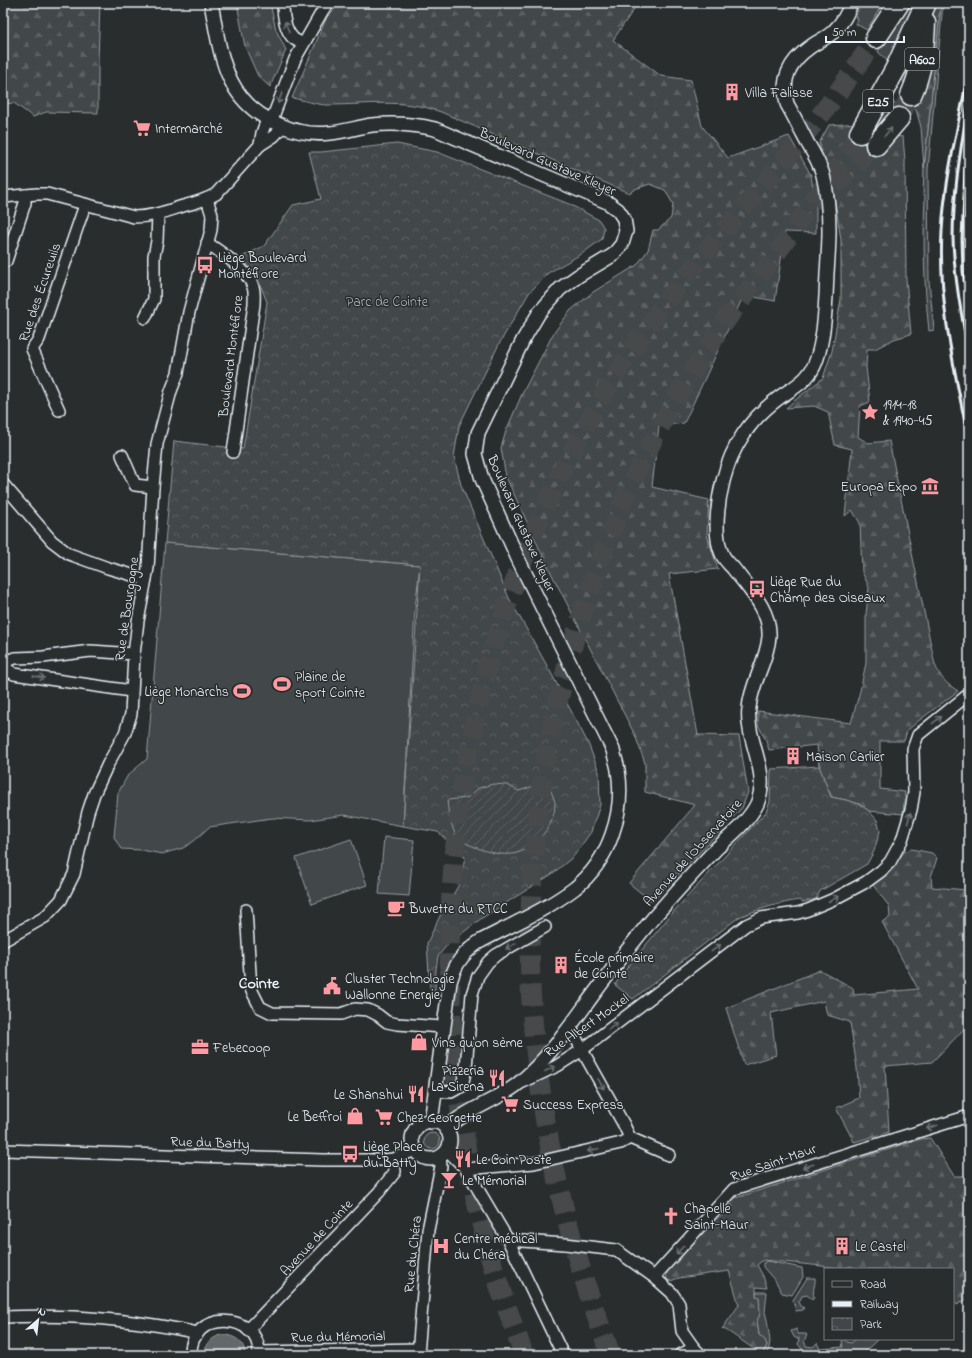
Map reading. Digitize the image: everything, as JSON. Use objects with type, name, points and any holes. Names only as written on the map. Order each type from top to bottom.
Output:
[{"type":"highway","points":[[890,3],[877,36],[900,3]]},
{"type":"highway","name":"E25","points":[[860,133],[925,12]]},
{"type":"highway","name":"A602","points":[[911,95],[919,76],[922,61],[925,12]]},
{"type":"highway","points":[[876,145],[900,118]]},
{"type":"street","name":"Boulevard Gustave Kleyer","points":[[210,3],[223,61],[233,88],[245,103],[274,122],[314,134],[331,133],[371,125],[400,123],[435,129],[606,202],[618,210],[624,219],[626,231],[622,244],[613,255],[578,276],[560,289],[539,313],[523,340],[478,433],[475,454],[482,479],[519,561],[612,750],[618,769],[620,786],[620,799],[617,817],[613,832],[600,861],[579,885],[563,897],[485,939],[461,956],[450,982],[431,1122]]},
{"type":"street","points":[[283,3],[285,25],[292,38],[303,44]]},
{"type":"street","name":"Avenue de l'Observatoire","points":[[446,1130],[456,1121],[517,1085],[536,1067],[570,1026],[661,908],[747,819],[757,803],[761,792],[761,773],[750,732],[748,708],[767,648],[769,637],[768,627],[765,615],[760,605],[722,555],[719,545],[718,508],[730,459],[745,430],[776,399],[804,380],[810,374],[818,357],[825,311],[829,229],[828,204],[822,173],[787,104],[785,95],[785,79],[797,58],[835,30],[848,13],[851,3]]},
{"type":"street","points":[[3,197],[47,194],[134,217],[146,217],[207,199],[220,190],[260,145],[274,136],[274,122],[289,75],[323,5]]},
{"type":"street","points":[[260,145],[262,133],[274,122]]},
{"type":"street","points":[[6,261],[25,203],[25,195]]},
{"type":"street","points":[[207,199],[212,215],[211,230],[207,243]]},
{"type":"street","name":"Rue des Écureuils","points":[[59,410],[28,348],[39,339],[85,205]]},
{"type":"street","points":[[145,318],[154,299],[154,256],[157,241],[158,214]]},
{"type":"street","name":"Boulevard Montéfiore","points":[[207,243],[224,254],[247,276],[253,288],[254,304],[233,452]]},
{"type":"street","name":"Rue de Bourgogne","points":[[3,941],[45,917],[61,900],[74,874],[88,812],[94,794],[125,733],[131,714],[134,654],[148,568],[158,437],[178,373],[189,312],[207,243]]},
{"type":"street","points":[[122,455],[135,485],[153,487]]},
{"type":"street","points":[[3,484],[52,541],[69,554],[108,568],[146,579]]},
{"type":"street","points":[[3,662],[15,658],[43,657],[91,651],[134,654]]},
{"type":"street","points":[[3,666],[14,674],[131,691]]},
{"type":"street","name":"Rue Albert Mockel","points":[[517,1085],[557,1066],[582,1050],[746,925],[761,918],[798,913],[808,910],[834,899],[866,882],[881,871],[890,862],[895,854],[908,822],[914,792],[913,749],[918,734],[969,694]]},
{"type":"street","points":[[246,910],[251,989],[260,1007],[272,1014],[341,1014],[355,1009],[368,1010],[387,1022],[443,1027]]},
{"type":"street","points":[[435,1091],[451,1092],[462,1086],[466,1068],[472,994],[478,976],[488,962],[496,955],[545,927]]},
{"type":"street","points":[[485,939],[496,955]]},
{"type":"street","points":[[570,1026],[630,1138],[669,1156]]},
{"type":"street","name":"Rue Saint-Maur","points":[[654,1277],[734,1189],[969,1116]]},
{"type":"street","points":[[437,1122],[446,1130],[450,1141],[443,1154],[433,1159],[427,1159],[415,1150],[412,1140],[416,1129],[420,1125],[437,1122]]},
{"type":"street","points":[[466,1169],[534,1163],[621,1143],[630,1138]]},
{"type":"street","name":"Rue du Batty","points":[[3,1150],[322,1160],[382,1160],[394,1159],[415,1150]]},
{"type":"street","points":[[443,1154],[466,1169],[508,1240],[563,1355]]},
{"type":"street","name":"Rue du Chéra","points":[[418,1352],[428,1230],[443,1154]]},
{"type":"street","name":"Avenue de Cointe","points":[[248,1330],[379,1192],[395,1172],[394,1159]]},
{"type":"street","points":[[508,1240],[565,1244],[616,1250],[654,1277],[672,1293],[679,1304],[682,1331],[697,1351],[680,1355]]},
{"type":"street","points":[[3,1317],[66,1316],[158,1325],[198,1333]]},
{"type":"street","points":[[191,1355],[193,1342],[198,1333],[206,1326],[215,1322],[226,1320],[236,1322],[253,1335],[257,1343],[259,1354]]},
{"type":"street","name":"Rue du Mémorial","points":[[259,1354],[418,1352]]},
{"type":"green space","points":[[3,3],[100,3],[98,113],[46,112],[33,117],[14,103],[3,104]]},
{"type":"green space","points":[[237,3],[270,3],[276,30],[286,50],[270,87],[258,76],[245,47]]},
{"type":"green space","points":[[341,3],[638,3],[613,40],[661,76],[691,80],[702,126],[728,158],[789,136],[811,175],[816,208],[816,233],[785,232],[775,301],[744,295],[684,423],[659,426],[652,487],[709,500],[707,535],[718,569],[669,574],[698,735],[739,736],[748,792],[742,808],[652,902],[629,883],[695,805],[645,792],[645,763],[635,735],[549,569],[506,477],[501,448],[506,431],[522,394],[553,334],[570,311],[593,292],[637,265],[648,250],[653,230],[658,230],[671,218],[673,204],[665,190],[650,184],[635,189],[629,193],[441,112],[427,108],[413,105],[385,103],[324,105],[292,98],[327,17]]},
{"type":"green space","points":[[860,3],[883,3],[867,30],[856,24],[858,20],[856,16]]},
{"type":"green space","points":[[907,3],[918,3],[921,32],[909,91],[903,80],[878,52]]},
{"type":"green space","points":[[933,3],[941,3],[924,168],[921,127],[914,103],[929,41]]},
{"type":"green space","points":[[941,3],[943,3],[928,170],[929,281],[934,330],[929,331],[924,263],[925,195],[923,194],[924,168]]},
{"type":"green space","points":[[889,93],[897,109],[872,143],[866,132]]},
{"type":"green space","points":[[860,123],[872,143],[895,136],[903,137],[905,161],[906,279],[911,334],[894,339],[875,349],[867,349],[866,367],[870,402],[860,406],[858,437],[868,443],[889,441],[935,665],[944,680],[958,691],[907,731],[904,741],[880,741],[880,789],[905,792],[903,814],[869,811],[859,804],[831,797],[819,766],[817,745],[769,750],[766,740],[758,725],[758,711],[851,723],[866,663],[866,614],[869,587],[862,572],[860,523],[852,510],[845,516],[852,449],[835,445],[828,412],[814,406],[786,408],[823,378],[832,351],[841,299],[841,240],[835,201],[819,143],[829,125]]},
{"type":"green space","name":"Parc de Cointe","points":[[397,144],[437,152],[569,204],[599,220],[604,228],[602,239],[583,253],[548,273],[529,293],[499,344],[459,426],[454,457],[461,485],[509,598],[588,743],[599,772],[600,805],[591,832],[573,857],[552,874],[482,918],[448,944],[438,956],[435,991],[430,988],[427,943],[440,916],[460,883],[465,857],[438,832],[403,826],[420,565],[165,543],[174,441],[243,449],[267,302],[258,279],[242,257],[264,246],[293,205],[321,199],[309,152]]},
{"type":"green space","name":"Plaine de sport Cointe","points":[[165,543],[420,565],[415,609],[403,826],[344,815],[310,820],[272,818],[209,827],[194,841],[183,848],[162,854],[142,850],[121,849],[114,837],[118,793],[128,775],[147,759]]},
{"type":"green space","points":[[819,766],[831,797],[859,804],[869,811],[877,820],[880,831],[874,851],[867,864],[820,891],[816,899],[803,902],[800,900],[777,905],[739,917],[633,999],[615,985],[622,974],[673,912],[766,812],[770,802],[771,769]]},
{"type":"green space","points":[[493,784],[507,785],[519,791],[531,787],[549,786],[551,790],[555,803],[552,820],[548,828],[536,842],[520,852],[512,854],[498,854],[477,848],[457,839],[449,818],[447,800],[467,798],[479,788]]},
{"type":"green space","points":[[384,837],[414,840],[409,896],[379,894]]},
{"type":"green space","points":[[351,839],[367,885],[312,904],[296,858]]},
{"type":"green space","points":[[911,849],[932,853],[937,858],[931,877],[932,887],[967,890],[969,892],[969,1024],[932,1062],[885,1066],[889,1132],[854,1142],[836,1108],[859,1098],[857,1068],[850,1022],[827,1015],[824,1001],[771,1013],[776,1055],[744,1065],[726,1008],[820,970],[853,988],[854,995],[918,989],[882,922],[890,917],[889,906],[873,885],[889,873],[904,852]]},
{"type":"green space","points":[[429,1133],[435,1133],[440,1138],[438,1147],[435,1149],[429,1149],[424,1144],[424,1138]]},
{"type":"green space","points":[[930,1138],[954,1176],[969,1176],[969,1296],[963,1302],[961,1301],[957,1305],[954,1300],[954,1268],[853,1268],[852,1266],[842,1268],[763,1260],[757,1265],[767,1288],[756,1287],[756,1296],[759,1297],[760,1314],[757,1321],[759,1335],[765,1340],[767,1345],[762,1355],[758,1355],[757,1351],[723,1328],[722,1329],[739,1305],[729,1271],[679,1278],[670,1281],[666,1278],[668,1269],[729,1200],[921,1139]]},
{"type":"green space","points":[[767,1261],[802,1268],[803,1277],[792,1295],[782,1293],[776,1282],[763,1267],[763,1263]]},
{"type":"green space","points":[[807,1278],[815,1278],[813,1292],[814,1297],[812,1299],[807,1295],[802,1296],[799,1302],[804,1308],[803,1310],[796,1311],[793,1300]]},
{"type":"green space","points":[[756,1292],[767,1292],[765,1312],[770,1341],[766,1355],[762,1355],[767,1345],[759,1335],[757,1321],[759,1298],[756,1296]]},
{"type":"green space","points":[[797,1329],[798,1334],[806,1334],[807,1335],[804,1341],[806,1346],[813,1347],[817,1343],[820,1349],[843,1347],[843,1340],[851,1343],[855,1340],[877,1340],[861,1355],[805,1355],[798,1344],[799,1338],[797,1339],[794,1337],[791,1331]]},
{"type":"shaded area","points":[[220,1335],[234,1337],[241,1342],[245,1355],[204,1355],[209,1342]]},
{"type":"tunnel","points":[[524,1355],[498,1282],[485,1238],[462,1119],[451,1001],[452,882],[466,766],[492,651],[531,539],[582,432],[646,329],[704,253],[816,121],[843,86],[876,38]]},
{"type":"tunnel","points":[[899,118],[911,95]]},
{"type":"tunnel","points":[[611,1355],[580,1268],[557,1178],[540,1087],[535,1041],[530,965],[531,903],[538,811],[549,739],[570,655],[587,598],[618,515],[656,434],[682,388],[719,330],[808,209],[860,133]]},
{"type":"tunnel","points":[[835,186],[876,145]]},
{"type":"railway","points":[[969,69],[946,190],[941,258],[945,311],[953,363],[969,442]]},
{"type":"railway","points":[[968,104],[956,187],[953,238],[958,296],[969,353]]},
{"type":"railway","points":[[966,149],[962,239],[963,271],[969,318]]},
{"type":"place","name":"Villa Falisse","points":[[732,92]]},
{"type":"place","name":"Intermarché","points":[[142,128]]},
{"type":"place","name":"Liège Boulevard Montéfiore","points":[[205,265]]},
{"type":"place","name":"1914-18 & 1940-45","points":[[870,412]]},
{"type":"place","name":"Europa Expo","points":[[930,486]]},
{"type":"place","name":"Liège Rue du Champ des Oiseaux","points":[[757,589]]},
{"type":"place","name":"Plaine de sport Cointe","points":[[282,684]]},
{"type":"place","name":"Liège Monarchs","points":[[242,691]]},
{"type":"place","name":"Maison Carlier","points":[[793,756]]},
{"type":"place","name":"Buvette du RTCC","points":[[396,908]]},
{"type":"place","name":"École primaire de Cointe","points":[[561,965]]},
{"type":"place","name":"Cluster Technologie Wallonne Energie","points":[[332,986]]},
{"type":"place","name":"Vins qu'on sème","points":[[419,1042]]},
{"type":"place","name":"Febecoop","points":[[200,1047]]},
{"type":"place","name":"Pizzeria La Sirena","points":[[497,1078]]},
{"type":"place","name":"Le Shanshui","points":[[416,1094]]},
{"type":"place","name":"Success Express","points":[[510,1104]]},
{"type":"place","name":"Le Beffroi","points":[[355,1116]]},
{"type":"place","name":"Chez Georgette","points":[[384,1117]]},
{"type":"place","name":"Liège Place du Batty","points":[[350,1154]]},
{"type":"place","name":"Le Coin Poste","points":[[463,1159]]},
{"type":"place","name":"Le Mémorial","points":[[449,1180]]},
{"type":"place","name":"Chapelle Saint-Maur","points":[[671,1216]]},
{"type":"place","name":"Centre médical du Chéra","points":[[441,1246]]},
{"type":"place","name":"Le Castel","points":[[842,1246]]},
{"type":"district","name":"Cointe","points":[[259,982]]}]
